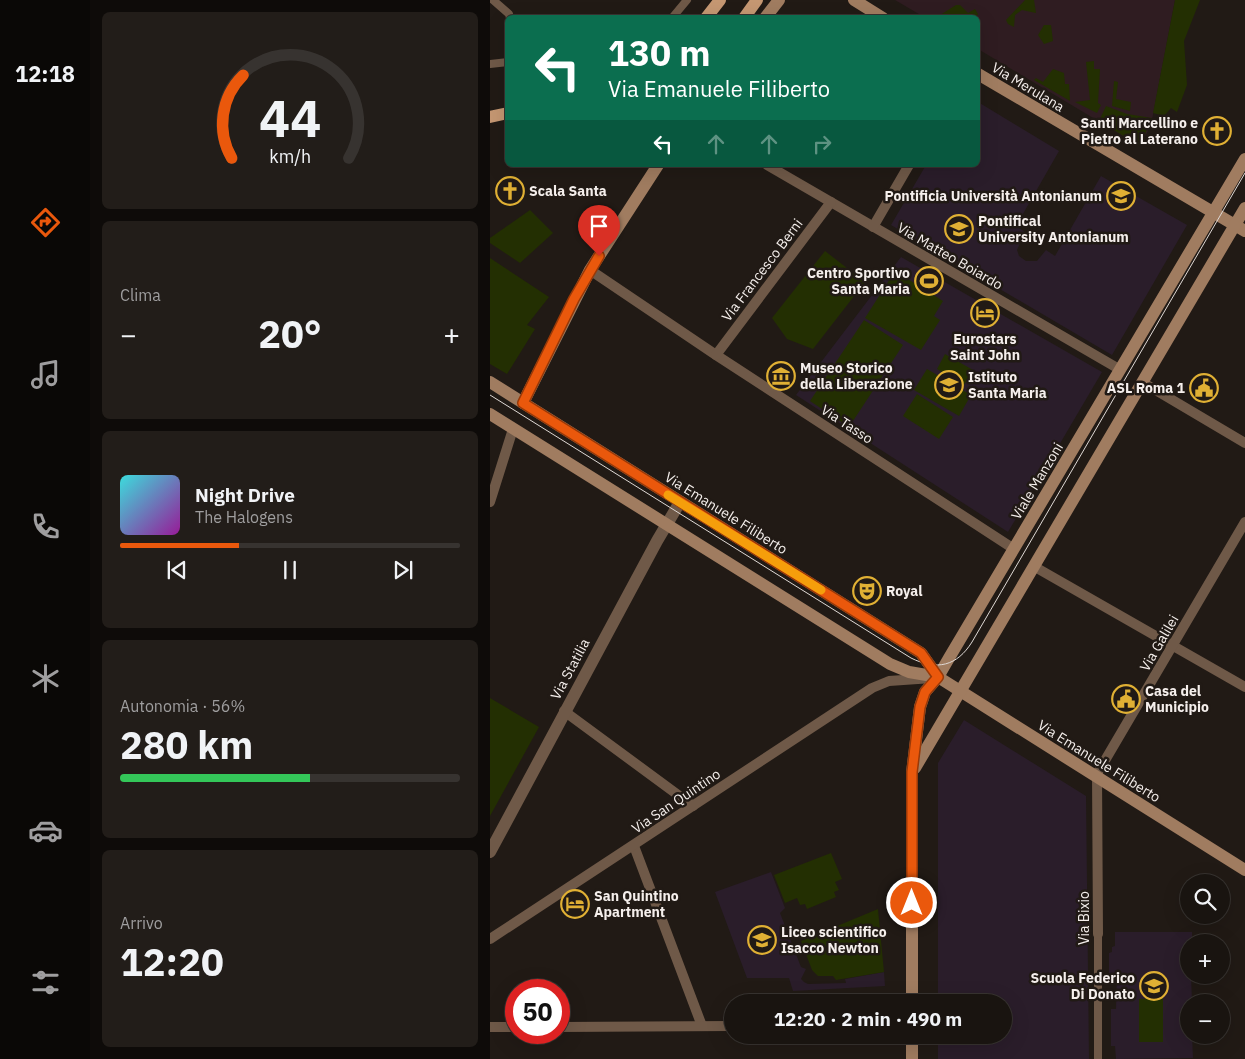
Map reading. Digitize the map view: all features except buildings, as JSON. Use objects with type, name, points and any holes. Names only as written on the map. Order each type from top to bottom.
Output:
[{"type":"main road","points":[[708,15],[720,0]]},
{"type":"main road","points":[[746,15],[757,0]]},
{"type":"main road","points":[[767,15],[779,0]]},
{"type":"main road","points":[[854,0],[878,15]]},
{"type":"main road","name":"Via Merulana","points":[[980,75],[1240,228]]},
{"type":"main road","points":[[490,117],[505,114]]},
{"type":"main road","name":"Viale Manzoni","points":[[912,994],[912,772],[920,707],[925,692],[938,677],[1245,159]]},
{"type":"main road","points":[[523,403],[590,270],[657,167]]},
{"type":"main road","points":[[912,772],[961,692],[1142,382],[1240,228],[1245,208]]},
{"type":"main road","name":"Via Emanuele Filiberto","points":[[490,382],[921,653],[938,677],[1245,870]]},
{"type":"main road","name":"Via Emanuele Filiberto","points":[[490,414],[890,664],[909,672],[938,677]]},
{"type":"main road","points":[[912,1044],[912,1059]]},
{"type":"street","points":[[493,0],[509,15]]},
{"type":"street","points":[[674,15],[687,0]]},
{"type":"street","points":[[490,64],[505,62]]},
{"type":"street","name":"Via Matteo Boiardo","points":[[770,167],[1119,369]]},
{"type":"street","points":[[873,227],[908,167]]},
{"type":"street","name":"Via Francesco Berni","points":[[716,355],[831,202]]},
{"type":"street","name":"Via Tasso","points":[[590,270],[716,355],[1014,549]]},
{"type":"street","points":[[1142,382],[1245,442]]},
{"type":"street","points":[[490,502],[513,429]]},
{"type":"street","name":"Via Statilia","points":[[490,852],[564,711],[666,524],[680,502]]},
{"type":"street","name":"Via Galilei","points":[[1097,777],[1245,522]]},
{"type":"street","points":[[1035,566],[1245,687]]},
{"type":"street","name":"Via San Quintino","points":[[490,939],[878,684],[890,664]]},
{"type":"street","name":"Via San Quintino","points":[[878,684],[938,677]]},
{"type":"street","points":[[564,711],[693,806]]},
{"type":"street","name":"Via Bixio","points":[[1097,777],[1098,1059]]},
{"type":"street","points":[[634,846],[702,1026]]},
{"type":"street","points":[[570,1027],[724,1026]]},
{"type":"street","points":[[490,1027],[505,1027]]},
{"type":"shaded area","points":[[895,0],[1175,0],[1151,125],[1140,146],[980,50],[980,15],[921,15]]},
{"type":"shaded area","name":"Pontifical University Antonianum","points":[[980,103],[1059,151],[1016,226],[1025,232],[1017,250],[1019,256],[1026,261],[1037,261],[1046,250],[1055,256],[1101,176],[1187,225],[1112,355],[891,225],[925,167],[980,167]]},
{"type":"shaded area","name":"Istituto Santa Maria","points":[[901,257],[1102,372],[1008,532],[796,395]]},
{"type":"shaded area","points":[[964,720],[1086,796],[1089,1059],[938,1059],[938,1044],[1012,1044],[1012,994],[938,994],[938,763]]},
{"type":"shaded area","name":"Liceo scientifico Isacco Newton","points":[[771,872],[785,908],[780,913],[801,967],[806,969],[801,979],[804,982],[808,984],[846,983],[845,979],[884,972],[885,986],[793,991],[789,978],[747,978],[715,892]]},
{"type":"shaded area","name":"Scuola Federico Di Donato","points":[[1115,932],[1192,932],[1192,934],[1180,934],[1180,984],[1191,984],[1192,994],[1180,994],[1180,1044],[1192,1044],[1193,1058],[1116,1059],[1115,1046],[1111,1046],[1111,1009],[1116,1009],[1117,974],[1109,974],[1109,953],[1112,952],[1112,947],[1115,946]]},
{"type":"green space","points":[[1025,0],[1034,0],[1036,13],[1022,10],[1015,15],[1014,27],[1008,24],[1006,20]]},
{"type":"green space","points":[[1175,0],[1200,0],[1184,41],[1187,85],[1177,112],[1171,108],[1164,116],[1153,113]]},
{"type":"green space","points":[[956,5],[960,5],[968,13],[975,9],[978,14],[977,15],[940,15]]},
{"type":"green space","points":[[1044,25],[1051,25],[1053,41],[1044,44],[1038,35]]},
{"type":"green space","points":[[1094,61],[1094,69],[1100,69],[1098,103],[1101,105],[1097,113],[1075,102],[1090,100],[1086,62]]},
{"type":"green space","points":[[1053,69],[1064,73],[1065,84],[1069,84],[1070,101],[1034,80],[1036,78],[1043,82]]},
{"type":"green space","points":[[1114,81],[1118,82],[1116,99],[1131,102],[1130,111],[1112,106]]},
{"type":"green space","points":[[1106,106],[1127,114],[1152,118],[1140,146],[1099,121]]},
{"type":"green space","points":[[530,210],[553,233],[520,263],[490,243],[490,238]]},
{"type":"green space","points":[[825,251],[865,282],[813,349],[787,339],[772,318]]},
{"type":"green space","points":[[490,258],[549,297],[527,325],[535,329],[507,374],[490,364]]},
{"type":"green space","points":[[895,271],[943,301],[934,316],[940,320],[921,350],[865,318]]},
{"type":"green space","points":[[864,320],[903,345],[849,427],[810,401]]},
{"type":"green space","points":[[945,354],[973,370],[964,385],[937,369]]},
{"type":"green space","points":[[927,369],[971,395],[959,416],[914,390]]},
{"type":"green space","points":[[917,394],[953,417],[939,439],[903,416]]},
{"type":"green space","points":[[490,698],[539,727],[490,816]]},
{"type":"green space","points":[[831,853],[842,879],[835,882],[839,890],[834,892],[836,897],[807,909],[805,904],[800,905],[797,898],[785,903],[774,875]]},
{"type":"green space","points":[[878,909],[884,972],[836,980],[833,976],[818,976],[812,970],[801,941]]},
{"type":"green space","points":[[1163,998],[1163,1042],[1139,1042],[1139,999]]},
{"type":"tram line","points":[[490,395],[911,658],[929,664],[946,664],[960,656],[972,642],[1245,173]]},
{"type":"slow traffic","points":[[668,495],[821,590]]},
{"type":"place","name":"Santi Marcellino e Pietro al Laterano","points":[[1217,131]]},
{"type":"place","name":"Scala Santa","points":[[510,191]]},
{"type":"place","name":"Pontificia Università Antonianum","points":[[1121,196]]},
{"type":"place","name":"Pontifical University Antonianum","points":[[959,229]]},
{"type":"place","name":"Centro Sportivo Santa Maria","points":[[929,281]]},
{"type":"place","name":"Eurostars Saint John","points":[[985,313]]},
{"type":"place","name":"Museo Storico della Liberazione","points":[[781,376]]},
{"type":"place","name":"Istituto Santa Maria","points":[[949,385]]},
{"type":"place","name":"ASL Roma 1","points":[[1204,388]]},
{"type":"place","name":"Royal","points":[[867,591]]},
{"type":"place","name":"Casa del Municipio","points":[[1126,699]]},
{"type":"place","name":"San Quintino Apartment","points":[[575,904]]},
{"type":"place","name":"Liceo scientifico Isacco Newton","points":[[762,940]]},
{"type":"place","name":"Scuola Federico Di Donato","points":[[1154,986]]},
{"type":"route","points":[[599,256],[574,299],[523,403],[921,653],[938,677],[925,692],[921,702],[912,772],[912,903]]}]
